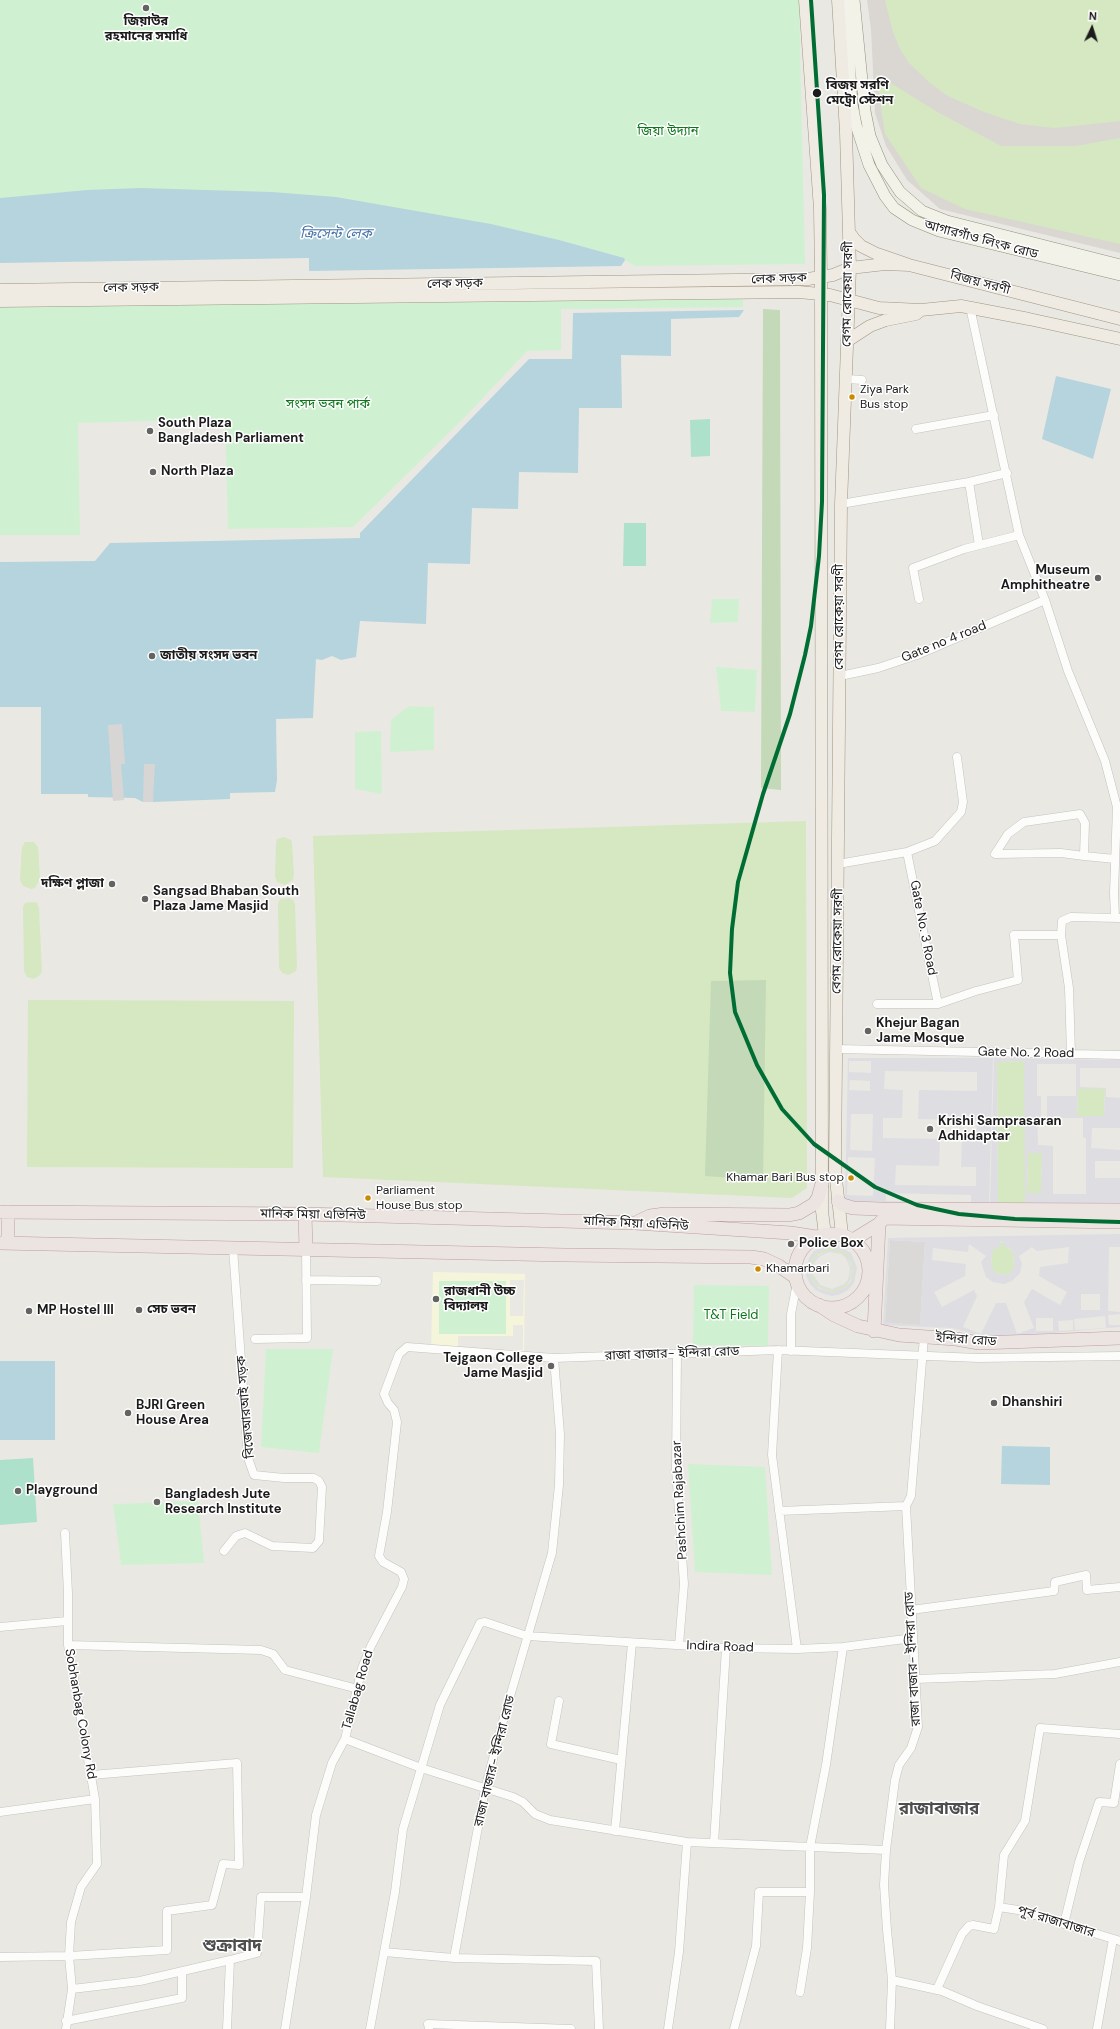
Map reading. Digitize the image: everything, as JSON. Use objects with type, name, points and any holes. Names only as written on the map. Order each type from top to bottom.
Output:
[{"type":"highway","points":[[635,1223],[650,1216],[658,1215],[789,1216],[799,1214],[814,1204],[818,1198],[822,1184]]},
{"type":"highway","points":[[838,1201],[853,1208],[881,1209],[1120,1210]]},
{"type":"highway","points":[[4,1212],[4,1243],[565,1255],[751,1257],[764,1259],[779,1266],[796,1280],[806,1297],[819,1305],[832,1308],[848,1304],[854,1300],[864,1288],[869,1274],[867,1258],[864,1252],[847,1238]]},
{"type":"highway","name":"মানিক মিয়া এভিনিউ","points":[[4,1212],[305,1214],[635,1223],[821,1236]]},
{"type":"highway","points":[[305,1214],[306,1249]]},
{"type":"highway","points":[[796,1280],[796,1264],[800,1252],[806,1245],[821,1236],[847,1238],[879,1224],[884,1218],[1120,1222]]},
{"type":"highway","points":[[874,1331],[879,1224]]},
{"type":"highway","name":"ইন্দিরা রোড","points":[[819,1305],[845,1320],[874,1331],[924,1337],[956,1339],[979,1343],[1120,1338]]},
{"type":"main road","name":"বেগম রোকেয়া সরণী","points":[[805,0],[820,208],[821,277],[821,1236]]},
{"type":"main road","name":"বেগম রোকেয়া সরণী","points":[[838,0],[850,268],[847,379],[841,504],[835,1170],[838,1201],[847,1238]]},
{"type":"main road","name":"আগারগাঁও লিংক রোড","points":[[845,0],[852,104],[856,125],[869,165],[894,208],[903,215],[939,231],[1120,275]]},
{"type":"main road","name":"আগারগাঁও লিংক রোড","points":[[854,0],[865,111],[870,136],[882,165],[900,192],[922,211],[947,221],[1120,265]]},
{"type":"main road","points":[[887,198],[900,192]]},
{"type":"main road","name":"বিজয় সরণী","points":[[849,232],[861,246],[877,254],[909,265],[1120,319]]},
{"type":"main road","name":"লেক সড়ক","points":[[0,290],[756,280],[821,277],[833,275],[850,268],[885,264],[909,265]]},
{"type":"main road","points":[[0,302],[799,292],[821,293],[879,308],[921,310]]},
{"type":"main road","name":"বিজয় সরণী","points":[[847,341],[870,326],[886,320],[916,314],[921,310],[970,307],[1120,339]]},
{"type":"street","points":[[970,307],[1007,473],[1019,535],[1045,600],[1068,671],[1106,762],[1117,807],[1115,859],[1117,918],[1066,918],[1062,921],[1062,935],[1069,988],[1071,1054]]},
{"type":"street","points":[[847,379],[862,380]]},
{"type":"street","points":[[916,429],[994,415]]},
{"type":"street","points":[[841,504],[969,482],[1007,473]]},
{"type":"street","points":[[969,482],[979,545]]},
{"type":"street","points":[[919,599],[913,568],[979,545],[1019,535]]},
{"type":"street","name":"Gate no 4 road","points":[[840,676],[878,668],[917,655],[1045,600]]},
{"type":"street","points":[[838,864],[907,852],[934,841],[960,812],[964,802],[957,757]]},
{"type":"street","points":[[1084,856],[1086,823],[1080,814],[1024,822],[1008,834],[995,854],[1061,853],[1084,856],[1115,859]]},
{"type":"street","name":"Gate No. 3 Road","points":[[907,852],[938,1004]]},
{"type":"street","points":[[877,1004],[938,1004],[976,991],[1018,980],[1014,935],[1062,935]]},
{"type":"street","name":"Gate No. 2 Road","points":[[836,1049],[1120,1055]]},
{"type":"street","name":"বিজেআরআই সড়ক","points":[[224,1551],[236,1536],[245,1533],[272,1546],[313,1548],[318,1541],[322,1487],[319,1480],[314,1478],[254,1475],[248,1458],[233,1248]]},
{"type":"street","points":[[255,1339],[307,1338],[306,1249]]},
{"type":"street","points":[[306,1280],[377,1281]]},
{"type":"street","points":[[791,1351],[791,1314],[796,1280]]},
{"type":"street","name":"রাজা বাজার- ইন্দিরা রোড","points":[[890,2029],[892,1980],[886,1907],[886,1850],[894,1780],[899,1765],[911,1748],[918,1728],[906,1506],[911,1496],[921,1356],[924,1337]]},
{"type":"street","name":"রাজা বাজার- ইন্দিরা রোড","points":[[402,1350],[407,1347],[554,1358],[778,1350],[921,1356]]},
{"type":"street","name":"Tallabag Road","points":[[285,2029],[306,1898],[316,1815],[332,1763],[344,1739],[358,1689],[362,1668],[371,1646],[402,1587],[404,1578],[401,1572],[383,1562],[379,1556],[387,1512],[397,1422],[394,1410],[388,1403],[384,1394],[399,1354],[402,1350]]},
{"type":"street","points":[[778,1350],[772,1455],[797,1649]]},
{"type":"street","name":"Pashchim Rajabazar","points":[[677,1354],[676,1469],[684,1584],[679,1645]]},
{"type":"street","name":"ইন্দিরা রোড","points":[[921,1356],[979,1358],[1120,1356]]},
{"type":"street","name":"রাজা বাজার- ইন্দিরা রোড","points":[[454,1958],[485,1789],[527,1636],[552,1554],[559,1485],[560,1434],[554,1358]]},
{"type":"street","points":[[779,1511],[906,1506]]},
{"type":"street","name":"Sobhanbag Colony Rd","points":[[65,1533],[68,1593],[68,1645],[95,1799],[97,1864],[81,1887],[71,1922],[69,1956],[72,1989],[66,2025]]},
{"type":"street","points":[[911,1610],[1054,1591],[1055,1582],[1086,1575],[1087,1590],[1120,1587]]},
{"type":"street","points":[[0,1627],[67,1621]]},
{"type":"street","name":"Indira Road","points":[[421,1768],[440,1704],[480,1623],[485,1622],[527,1636],[726,1648],[797,1649],[843,1647],[913,1638]]},
{"type":"street","points":[[615,1831],[632,1643]]},
{"type":"street","points":[[68,1645],[261,1650],[273,1654],[285,1670],[295,1674],[358,1689]]},
{"type":"street","points":[[800,1992],[807,1948],[810,1892],[810,1847],[826,1765],[843,1647]]},
{"type":"street","points":[[714,1843],[726,1648]]},
{"type":"street","points":[[916,1679],[1056,1674],[1120,1662]]},
{"type":"street","points":[[560,1701],[551,1744],[622,1760]]},
{"type":"street","points":[[937,1989],[962,1934],[969,1926],[973,1925],[994,1929],[1000,1906],[1004,1855],[1025,1821],[1040,1728],[1120,1734]]},
{"type":"street","points":[[344,1739],[421,1768],[467,1781],[523,1802],[535,1814],[550,1820],[687,1842],[886,1850]]},
{"type":"street","points":[[0,1957],[69,1956],[167,1950],[167,1911],[212,1905],[223,1864],[239,1865],[237,1763],[91,1775]]},
{"type":"street","points":[[1064,1924],[1079,1862],[1098,1802],[1114,1803],[1120,1764]]},
{"type":"street","points":[[370,2029],[395,1892],[403,1829],[421,1768]]},
{"type":"street","points":[[0,1812],[95,1799]]},
{"type":"street","points":[[668,2029],[679,1952],[687,1842]]},
{"type":"street","points":[[734,2029],[756,1946],[759,1892],[810,1892]]},
{"type":"street","points":[[72,1989],[140,1981],[257,1953],[261,1898],[306,1898]]},
{"type":"street","name":"পূর্ব রাজাবাজার","points":[[1000,1906],[1117,1940],[1097,2029]]},
{"type":"street","points":[[384,1952],[454,1958],[596,1962],[599,2029]]},
{"type":"street","points":[[227,2029],[230,1960]]},
{"type":"street","points":[[66,2025],[182,1998],[182,1972]]},
{"type":"street","points":[[892,1980],[937,1989],[977,2006],[1043,2029]]},
{"type":"street","points":[[429,2029],[428,2024],[571,2029]]},
{"type":"shaded area","points":[[867,0],[1120,0],[1120,253],[940,209],[907,180],[886,146],[875,113],[871,29]]},
{"type":"shaded area","points":[[763,309],[780,310],[781,790],[761,788]]},
{"type":"shaded area","points":[[710,419],[710,456],[691,457],[690,420]]},
{"type":"shaded area","points":[[624,523],[646,523],[646,566],[623,566]]},
{"type":"shaded area","points":[[766,980],[763,1180],[705,1176],[711,981]]},
{"type":"shaded area","points":[[848,1058],[993,1058],[989,1205],[845,1201]],"holes":[[[849,1061],[871,1061],[871,1073],[849,1072]],[[885,1071],[977,1072],[977,1091],[919,1090],[918,1119],[977,1120],[976,1140],[962,1140],[961,1167],[976,1167],[976,1186],[895,1185],[896,1165],[939,1166],[940,1139],[883,1138],[883,1118],[902,1118],[903,1090],[884,1089]],[[850,1080],[870,1081],[870,1091],[849,1090]],[[851,1114],[873,1114],[872,1151],[850,1150]],[[848,1157],[875,1158],[873,1196],[847,1195]],[[886,1193],[971,1195],[971,1203],[886,1201]]]},
{"type":"shaded area","points":[[994,1058],[1120,1060],[1120,1068],[1080,1068],[1080,1087],[1106,1088],[1106,1097],[1120,1098],[1120,1128],[1092,1128],[1091,1148],[1120,1150],[1120,1161],[1095,1161],[1095,1178],[1120,1178],[1120,1207],[990,1204]],"holes":[[[1024,1061],[1025,1203],[998,1203],[997,1062]],[[1037,1064],[1076,1064],[1076,1096],[1047,1096],[1047,1118],[1083,1118],[1083,1137],[1086,1138],[1086,1194],[1053,1194],[1053,1146],[1038,1145],[1037,1118],[1041,1118],[1041,1096],[1037,1096]],[[1078,1089],[1105,1089],[1104,1116],[1077,1116]],[[1028,1153],[1042,1153],[1041,1193],[1027,1193]]]},
{"type":"shaded area","points":[[1120,1234],[1120,1247],[1109,1247],[1108,1311],[1120,1312],[1120,1314],[1108,1315],[1109,1325],[1120,1325],[1120,1327],[1018,1336],[981,1336],[952,1328],[883,1325],[888,1238]],"holes":[[[890,1240],[925,1242],[920,1325],[885,1322]],[[1000,1241],[1002,1241],[1003,1246],[1008,1247],[1013,1252],[1014,1267],[1008,1275],[995,1273],[991,1264],[992,1253],[994,1249],[1000,1246]],[[969,1244],[986,1256],[981,1262],[986,1277],[993,1282],[1004,1284],[1012,1281],[1020,1273],[1022,1264],[1019,1256],[1032,1247],[1037,1251],[1069,1247],[1068,1263],[1040,1267],[1039,1276],[1067,1292],[1060,1305],[1032,1289],[1024,1302],[1034,1328],[1017,1334],[1006,1303],[996,1303],[981,1334],[963,1327],[977,1296],[974,1290],[942,1307],[934,1292],[965,1276],[966,1264],[932,1260],[933,1248],[968,1252]],[[1081,1294],[1100,1294],[1100,1310],[1081,1310]],[[1105,1316],[1106,1328],[1075,1330],[1074,1319]],[[1036,1318],[1053,1318],[1053,1331],[1036,1331]],[[1073,1320],[1073,1330],[1059,1331],[1058,1321]]]},
{"type":"shaded area","points":[[890,1240],[925,1242],[920,1325],[885,1323]]},
{"type":"shaded area","points":[[829,1245],[837,1245],[851,1253],[857,1268],[854,1283],[848,1290],[841,1294],[832,1296],[816,1290],[810,1284],[806,1276],[806,1267],[809,1258],[814,1251]],"holes":[[[829,1248],[843,1251],[848,1255],[854,1268],[851,1281],[846,1287],[832,1292],[818,1288],[810,1275],[812,1260],[816,1254]]]},
{"type":"shaded area","points":[[829,1250],[842,1253],[847,1257],[852,1268],[849,1280],[845,1285],[832,1290],[819,1286],[812,1274],[814,1261],[818,1256]],"holes":[[[829,1252],[841,1254],[846,1258],[850,1268],[848,1280],[844,1284],[832,1289],[820,1285],[813,1274],[815,1262],[819,1257]]]},
{"type":"shaded area","points":[[433,1272],[525,1274],[524,1353],[431,1351]],"holes":[[[510,1280],[524,1280],[523,1316],[510,1316]],[[513,1325],[523,1325],[523,1350],[458,1349],[458,1336],[513,1336]]]},
{"type":"shaded area","name":"Playground","points":[[33,1458],[37,1522],[0,1525],[0,1460]]},
{"type":"green space","name":"জিয়া উদ্যান","points":[[0,0],[799,0],[805,264],[635,266],[620,257],[0,199]]},
{"type":"green space","points":[[885,0],[1120,0],[1120,121],[1055,128],[1020,124],[984,112],[948,96],[930,83],[909,63],[900,49],[893,32]]},
{"type":"green space","points":[[876,74],[939,113],[1001,146],[1076,146],[1120,138],[1120,244],[965,209],[921,188],[885,134]]},
{"type":"green space","name":"সংসদ ভবন পার্ক","points":[[743,299],[743,307],[561,309],[561,350],[527,351],[464,418],[353,527],[228,529],[225,419],[78,423],[80,535],[0,535],[0,305]]},
{"type":"green space","points":[[712,599],[739,599],[738,622],[710,623]]},
{"type":"green space","points":[[716,667],[757,670],[755,712],[721,711]]},
{"type":"green space","points":[[409,706],[434,707],[434,750],[390,752],[391,720]]},
{"type":"green space","points":[[381,731],[382,794],[355,789],[355,732]]},
{"type":"green space","points":[[806,821],[807,1188],[792,1198],[323,1177],[313,836]]},
{"type":"green space","points":[[284,837],[291,840],[292,843],[294,875],[293,880],[285,885],[277,882],[275,876],[276,843],[277,839]]},
{"type":"green space","points":[[25,842],[34,842],[38,847],[40,879],[35,888],[31,889],[23,886],[20,880],[22,847]]},
{"type":"green space","points":[[289,898],[293,900],[295,904],[297,967],[296,971],[289,975],[282,973],[279,968],[278,904],[280,899]]},
{"type":"green space","points":[[25,903],[37,903],[39,908],[42,971],[40,975],[34,979],[27,977],[24,971],[23,907]]},
{"type":"green space","points":[[28,1000],[294,1001],[293,1168],[27,1167]]},
{"type":"green space","points":[[1025,1061],[1026,1203],[998,1203],[997,1062]]},
{"type":"green space","points":[[1078,1089],[1105,1089],[1104,1116],[1077,1116]]},
{"type":"green space","points":[[1028,1153],[1042,1153],[1041,1193],[1027,1193]]},
{"type":"green space","points":[[1000,1241],[1013,1252],[1014,1267],[1008,1275],[995,1273],[991,1264],[992,1253],[994,1249],[1000,1246]]},
{"type":"green space","points":[[829,1248],[843,1251],[848,1255],[854,1268],[853,1275],[846,1287],[832,1292],[818,1287],[810,1275],[812,1260],[816,1254]],"holes":[[[829,1250],[842,1253],[850,1262],[852,1268],[851,1275],[845,1285],[832,1290],[819,1286],[812,1274],[814,1261],[818,1255]]]},
{"type":"green space","points":[[439,1281],[506,1281],[506,1334],[439,1334]]},
{"type":"green space","name":"T&T Field","points":[[694,1285],[769,1286],[768,1346],[693,1345]]},
{"type":"green space","points":[[266,1349],[333,1349],[319,1453],[261,1447]]},
{"type":"green space","points":[[688,1464],[765,1467],[772,1575],[695,1572]]},
{"type":"green space","points":[[198,1501],[204,1563],[121,1565],[113,1504]]},
{"type":"water","name":"ক্রিসেন্ট লেক","points":[[140,188],[272,192],[336,197],[491,224],[559,240],[624,258],[625,260],[621,266],[309,271],[309,258],[0,263],[0,198],[87,190]]},
{"type":"water","points":[[744,310],[739,317],[671,319],[671,356],[621,355],[622,408],[579,408],[578,473],[519,472],[518,509],[472,508],[470,564],[428,563],[426,624],[360,621],[356,657],[341,660],[332,656],[322,660],[316,659],[313,718],[276,719],[277,780],[275,792],[230,793],[230,799],[153,802],[143,802],[135,798],[88,797],[88,794],[41,794],[41,707],[0,707],[0,562],[95,561],[110,543],[360,538],[360,533],[529,359],[572,359],[573,313]]},
{"type":"water","points":[[1056,376],[1111,389],[1093,459],[1042,439]]},
{"type":"water","points":[[0,1361],[55,1361],[55,1440],[0,1440]]},
{"type":"water","points":[[1002,1446],[1050,1447],[1050,1485],[1001,1484]]},
{"type":"pier","points":[[122,724],[125,764],[121,764],[124,800],[113,801],[108,725]]},
{"type":"pier","points":[[144,764],[155,764],[153,802],[143,802]]},
{"type":"transit line","points":[[811,0],[824,195],[822,502],[819,556],[811,626],[805,655],[790,714],[763,794],[738,882],[732,929],[730,973],[735,1012],[757,1065],[782,1109],[814,1144],[875,1187],[917,1205],[959,1214],[1015,1219],[1120,1222]]},
{"type":"place","name":"জিয়াউর রহমানের সমাধি","points":[[146,8]]},
{"type":"place","name":"বিজয় সরণি মেট্রো স্টেশন","points":[[817,93]]},
{"type":"place","name":"Ziya Park Bus stop","points":[[852,397]]},
{"type":"place","name":"South Plaza Bangladesh Parliament","points":[[150,431]]},
{"type":"place","name":"North Plaza","points":[[153,472]]},
{"type":"place","name":"Museum Amphitheatre","points":[[1098,578]]},
{"type":"place","name":"জাতীয় সংসদ ভবন","points":[[152,656]]},
{"type":"place","name":"দক্ষিণ প্লাজা","points":[[112,884]]},
{"type":"place","name":"Sangsad Bhaban South Plaza Jame Masjid","points":[[145,899]]},
{"type":"place","name":"Khejur Bagan Jame Mosque","points":[[868,1031]]},
{"type":"place","name":"Krishi Samprasaran Adhidaptar","points":[[930,1129]]},
{"type":"place","name":"Khamar Bari Bus stop","points":[[851,1178]]},
{"type":"place","name":"Parliament House Bus stop","points":[[368,1198]]},
{"type":"place","name":"Police Box","points":[[791,1244]]},
{"type":"place","name":"Khamarbari","points":[[758,1269]]},
{"type":"place","name":"রাজধানী উচ্চ বিদ্যালয়","points":[[436,1299]]},
{"type":"place","name":"সেচ ভবন","points":[[139,1310]]},
{"type":"place","name":"MP Hostel III","points":[[29,1311]]},
{"type":"place","name":"Tejgaon College Jame Masjid","points":[[551,1366]]},
{"type":"place","name":"Dhanshiri","points":[[994,1403]]},
{"type":"place","name":"BJRI Green House Area","points":[[128,1413]]},
{"type":"place","name":"Playground","points":[[18,1491]]},
{"type":"place","name":"Bangladesh Jute Research Institute","points":[[157,1502]]},
{"type":"district","name":"রাজাবাজার","points":[[939,1810]]},
{"type":"district","name":"শুক্রাবাদ","points":[[232,1947]]}]
